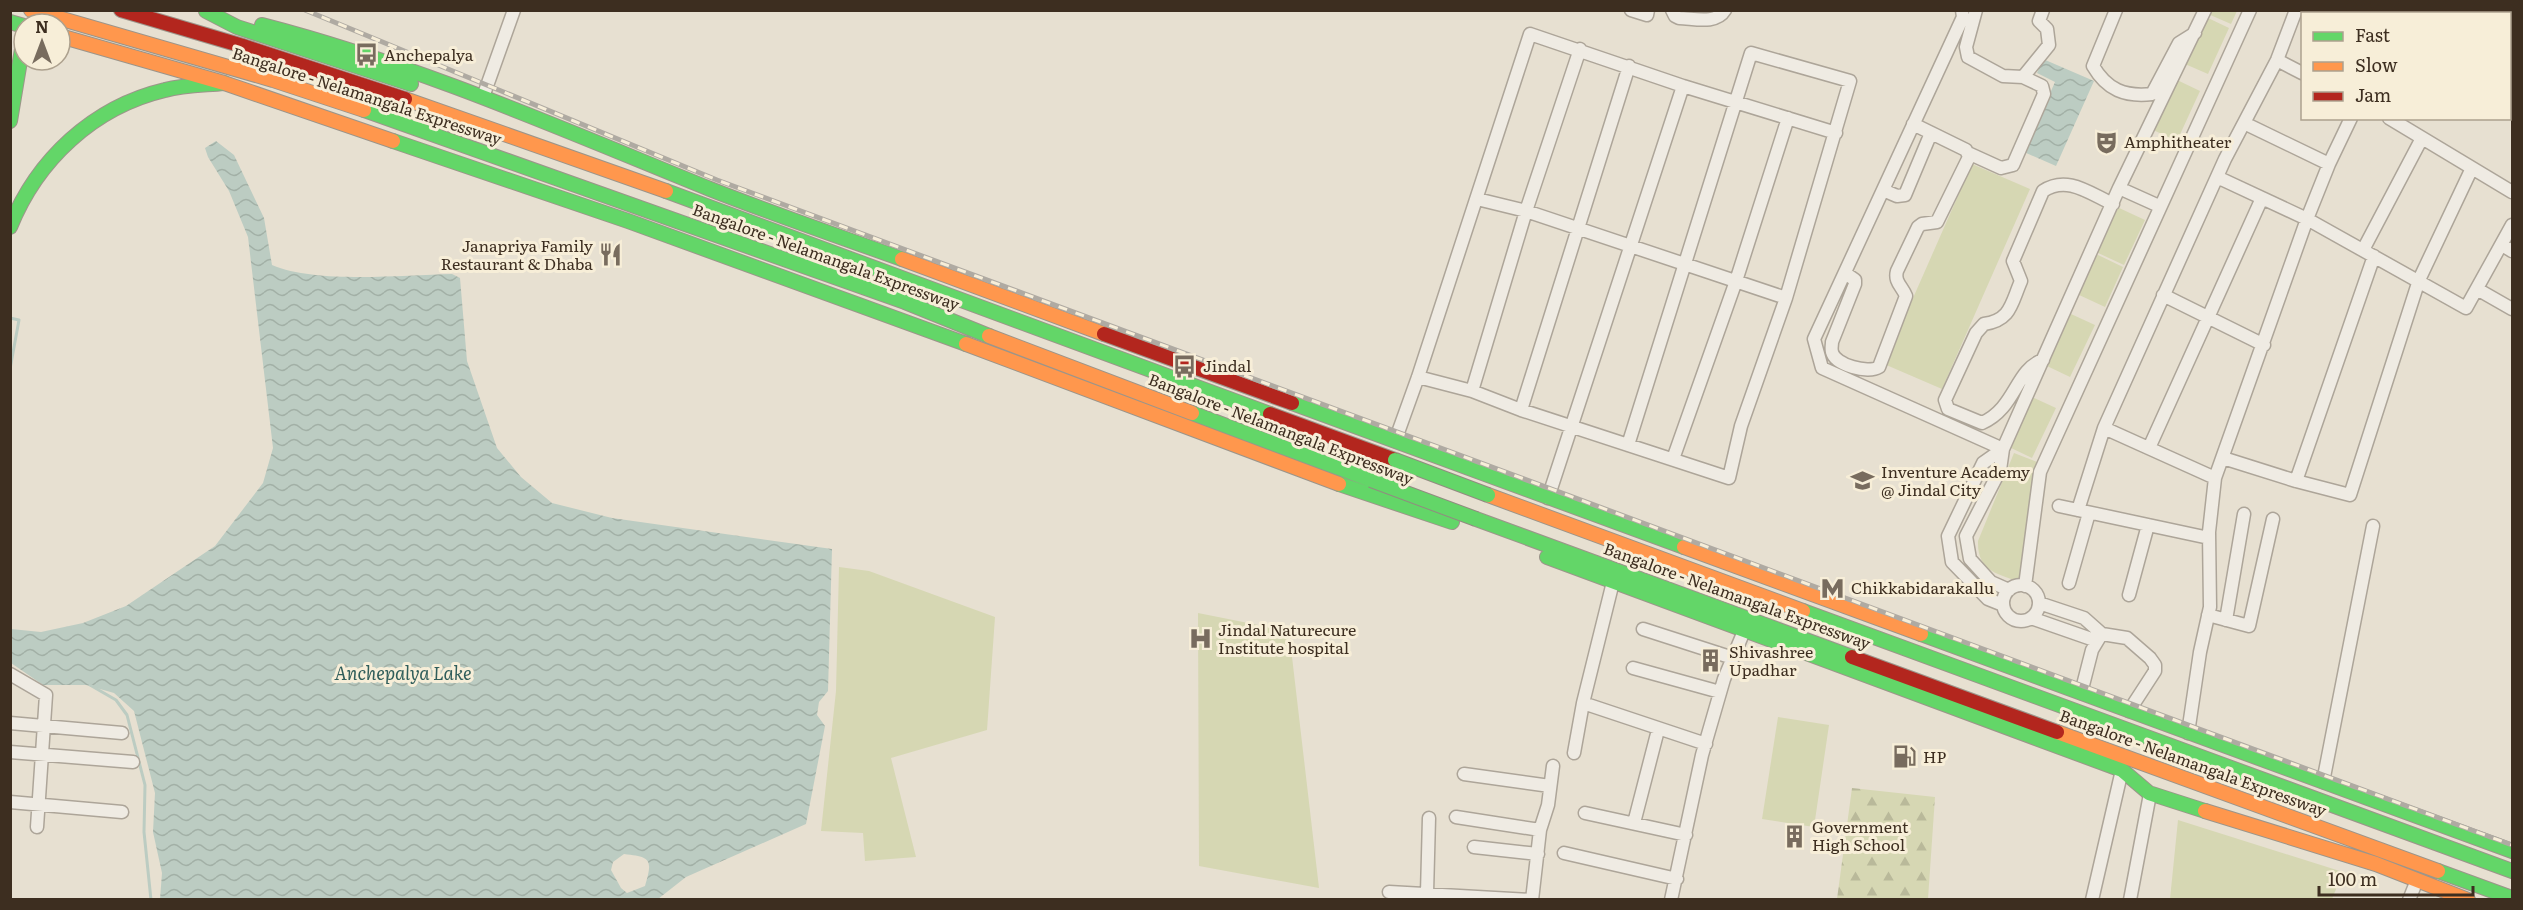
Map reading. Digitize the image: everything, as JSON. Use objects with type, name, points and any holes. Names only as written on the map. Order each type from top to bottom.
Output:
[{"type":"main road","name":"Bangalore - Nelamangala Expressway","points":[[29,10],[273,80],[381,114],[905,302],[1026,351],[1349,472],[2512,898]]},
{"type":"main road","name":"Bangalore - Nelamangala Expressway","points":[[121,10],[218,38],[405,98],[697,201],[2512,871]]},
{"type":"main road","points":[[205,11],[237,27],[363,67],[601,153],[697,201]]},
{"type":"main road","points":[[205,11],[366,55],[483,97],[637,156],[710,189],[2512,851]]},
{"type":"main road","points":[[72,39],[224,83],[640,226],[1145,409],[1328,480],[1432,515],[2261,820],[2330,830]]},
{"type":"main road","points":[[10,121],[18,72]]},
{"type":"main road","points":[[10,227],[20,200],[36,174],[52,154],[90,124],[114,110],[162,90],[224,83]]},
{"type":"main road","points":[[1410,507],[1429,453]]},
{"type":"main road","points":[[1432,515],[1450,460]]},
{"type":"main road","points":[[2122,770],[2150,794],[2376,864],[2468,900]]},
{"type":"street","points":[[483,97],[514,10]]},
{"type":"street","points":[[1630,10],[1647,15],[1648,10]]},
{"type":"street","points":[[1672,10],[1678,18],[1713,19],[1718,18],[1725,10]]},
{"type":"street","points":[[1962,10],[1963,17],[1814,339],[1822,368],[2003,449]]},
{"type":"street","points":[[1913,124],[2001,168],[2013,165],[2044,94],[2042,86],[2023,77],[2003,76],[1968,57],[1966,47],[1976,10]]},
{"type":"street","points":[[2023,77],[2049,45],[2047,29],[2039,21],[2043,10]]},
{"type":"street","points":[[2115,10],[2093,66],[2103,82],[2133,96],[2152,94],[2179,43],[2196,32]]},
{"type":"street","points":[[2009,590],[1992,582],[1970,559],[1966,536],[2000,470],[2003,449],[2120,188],[2205,10]]},
{"type":"street","points":[[2025,586],[2040,472],[2250,10]]},
{"type":"street","points":[[2069,583],[2103,428],[2217,177],[2277,60],[2296,10]]},
{"type":"street","points":[[1395,441],[1530,34],[1580,49],[1683,86],[1836,133]]},
{"type":"street","points":[[1472,392],[1526,211],[1580,49]]},
{"type":"street","points":[[1418,377],[1472,392],[1521,410],[1628,445],[1673,459],[1729,478],[1741,426],[1786,298],[1850,81],[1750,53],[1628,445]]},
{"type":"street","points":[[2277,60],[2301,72]]},
{"type":"street","points":[[1521,410],[1629,66]]},
{"type":"street","points":[[1548,498],[1683,86]]},
{"type":"street","points":[[1673,459],[1736,282],[1788,118]]},
{"type":"street","points":[[2188,733],[2208,615],[2209,538],[2215,478],[2307,219],[2350,120]]},
{"type":"street","points":[[2392,120],[2512,192]]},
{"type":"street","points":[[2244,123],[2329,164]]},
{"type":"street","points":[[1883,189],[1897,196],[1905,195],[1931,133]]},
{"type":"street","points":[[2296,481],[2369,253],[2422,138]]},
{"type":"street","points":[[1845,273],[1855,280],[1856,284],[1832,342],[1832,352],[1836,358],[1862,370],[1873,370],[1879,367],[1906,296],[1895,277],[1897,271],[1918,227],[1922,224],[1937,222],[1969,157],[1968,153]]},
{"type":"street","points":[[2223,458],[2350,495],[2419,280],[2472,168]]},
{"type":"street","points":[[2217,177],[2307,219],[2466,308],[2507,248],[2512,225]]},
{"type":"street","points":[[2043,360],[2031,364],[2004,408],[1991,419],[1982,423],[1948,409],[1945,399],[1976,333],[1984,324],[1998,322],[2006,315],[2014,298],[2021,281],[2013,261],[2043,190],[2053,184],[2064,183],[2113,204]]},
{"type":"street","points":[[2120,188],[2159,207]]},
{"type":"street","points":[[2149,448],[2262,198]]},
{"type":"street","points":[[1477,199],[1526,211],[1576,230],[1786,298]]},
{"type":"street","points":[[2477,289],[2512,309]]},
{"type":"street","points":[[2163,295],[2264,345]]},
{"type":"street","points":[[2103,428],[2215,478]]},
{"type":"street","points":[[2003,449],[1983,463],[1948,536],[1952,562],[1989,598],[2003,605]]},
{"type":"street","points":[[2059,506],[2209,538]]},
{"type":"street","points":[[2226,620],[2244,514]]},
{"type":"street","points":[[2208,615],[2249,626],[2273,519]]},
{"type":"street","points":[[2129,595],[2148,525]]},
{"type":"street","points":[[2323,782],[2373,526]]},
{"type":"street","points":[[1574,753],[1583,703],[1613,582]]},
{"type":"street","points":[[2015,586],[2025,586],[2034,591],[2039,603],[2038,610],[2031,618],[2016,620],[2007,614],[2003,605],[2009,590],[2015,586]]},
{"type":"street","points":[[2039,603],[2084,618],[2100,638]]},
{"type":"street","points":[[2031,618],[2100,638],[2127,638],[2150,658],[2155,665],[2155,671],[2129,711]]},
{"type":"street","points":[[1643,629],[1733,658]]},
{"type":"street","points":[[1671,900],[1720,692],[1744,631]]},
{"type":"street","points":[[2081,693],[2092,650],[2100,638]]},
{"type":"street","points":[[1633,668],[1720,692]]},
{"type":"street","points":[[10,674],[46,695],[37,827]]},
{"type":"street","points":[[1583,703],[1658,730],[1706,744]]},
{"type":"street","points":[[10,723],[122,733]]},
{"type":"street","points":[[1634,823],[1658,730]]},
{"type":"street","points":[[10,752],[133,762]]},
{"type":"street","points":[[1389,892],[1531,900],[1540,830],[1553,765]]},
{"type":"street","points":[[2092,900],[2122,770]]},
{"type":"street","points":[[1464,774],[1550,786]]},
{"type":"street","points":[[2130,900],[2150,794]]},
{"type":"street","points":[[10,802],[122,812]]},
{"type":"street","points":[[1585,813],[1686,835]]},
{"type":"street","points":[[1456,817],[1540,830]]},
{"type":"street","points":[[1427,893],[1429,818]]},
{"type":"street","points":[[1474,847],[1538,854]]},
{"type":"street","points":[[1564,853],[1677,879]]},
{"type":"street","points":[[2409,900],[2417,880]]},
{"type":"green space","points":[[2209,11],[2237,11],[2231,24],[2208,14]]},
{"type":"green space","points":[[2206,17],[2229,28],[2208,74],[2185,64]]},
{"type":"green space","points":[[2175,79],[2200,91],[2177,141],[2151,129]]},
{"type":"green space","points":[[1972,164],[2030,189],[1942,389],[1884,364]]},
{"type":"green space","points":[[2117,207],[2145,220],[2124,265],[2096,252]]},
{"type":"green space","points":[[2096,254],[2123,267],[2105,307],[2077,294]]},
{"type":"green space","points":[[2071,314],[2095,325],[2070,377],[2047,366]]},
{"type":"green space","points":[[2030,396],[2056,408],[2032,458],[2007,446]]},
{"type":"green space","points":[[2014,453],[2037,462],[2033,476],[2023,583],[1998,574],[1985,566],[1981,559],[1978,541]]},
{"type":"green space","points":[[839,567],[869,571],[995,617],[987,730],[891,758],[916,857],[865,861],[863,833],[821,831],[836,691]]},
{"type":"green space","points":[[1198,613],[1289,631],[1319,888],[1199,866]]},
{"type":"green space","points":[[1778,717],[1829,725],[1814,827],[1762,819]]},
{"type":"green space","points":[[1852,788],[1935,797],[1928,899],[1837,899]]},
{"type":"green space","points":[[2178,820],[2343,872],[2332,899],[2170,899]]},
{"type":"water","points":[[2043,59],[2094,81],[2056,166],[2024,152],[2055,82],[2037,73]]},
{"type":"water","name":"Anchepalya Lake","points":[[216,141],[234,155],[264,218],[272,265],[312,275],[384,277],[452,274],[460,278],[467,361],[497,448],[521,477],[552,503],[612,518],[832,549],[828,691],[819,702],[817,715],[825,726],[806,824],[686,877],[658,899],[160,899],[162,873],[153,832],[155,793],[134,711],[114,693],[86,685],[43,685],[11,663],[11,629],[41,632],[83,623],[126,606],[215,546],[263,483],[273,448],[248,237],[229,191],[205,148]],"holes":[[[624,854],[645,858],[649,865],[645,886],[627,893],[621,888],[611,870],[613,862]]]},
{"type":"waterway","points":[[10,318],[19,320],[10,369]]},
{"type":"waterway","points":[[90,685],[116,700],[127,715],[145,785],[144,832],[151,900]]},
{"type":"railway","points":[[305,10],[717,180],[2512,845]]},
{"type":"traffic: fast","points":[[206,11],[237,27],[411,84]]},
{"type":"traffic: fast","points":[[262,25],[320,41],[433,79],[734,198],[902,259]]},
{"type":"traffic: fast","points":[[10,121],[18,72]]},
{"type":"traffic: fast","points":[[10,227],[35,180],[52,159],[91,123],[114,109],[165,90],[224,83]]},
{"type":"traffic: fast","points":[[364,110],[905,302],[989,336]]},
{"type":"traffic: fast","points":[[393,141],[628,221],[966,344]]},
{"type":"traffic: fast","points":[[666,191],[1270,414]]},
{"type":"traffic: fast","points":[[1292,403],[1684,547]]},
{"type":"traffic: fast","points":[[1192,413],[1371,480]]},
{"type":"traffic: fast","points":[[1395,460],[1488,495]]},
{"type":"traffic: fast","points":[[1371,480],[1476,519]]},
{"type":"traffic: fast","points":[[1339,484],[1452,522]]},
{"type":"traffic: fast","points":[[1476,519],[1852,657]]},
{"type":"traffic: fast","points":[[1547,557],[2122,770],[2149,793],[2205,811]]},
{"type":"traffic: fast","points":[[1803,611],[2512,871]]},
{"type":"traffic: fast","points":[[1921,634],[2512,851]]},
{"type":"traffic: fast","points":[[2438,871],[2512,898]]},
{"type":"traffic: slow","points":[[31,10],[273,80],[364,110]]},
{"type":"traffic: slow","points":[[72,39],[224,83],[393,141]]},
{"type":"traffic: slow","points":[[405,99],[666,191]]},
{"type":"traffic: slow","points":[[902,259],[1104,334]]},
{"type":"traffic: slow","points":[[989,336],[1192,413]]},
{"type":"traffic: slow","points":[[966,344],[1339,484]]},
{"type":"traffic: slow","points":[[1488,495],[1803,611]]},
{"type":"traffic: slow","points":[[1684,547],[1921,634]]},
{"type":"traffic: slow","points":[[2057,732],[2438,871]]},
{"type":"traffic: slow","points":[[2205,811],[2376,864],[2468,900]]},
{"type":"traffic: jam","points":[[121,10],[243,46],[405,99]]},
{"type":"traffic: jam","points":[[1104,334],[1292,403]]},
{"type":"traffic: jam","points":[[1270,414],[1395,460]]},
{"type":"traffic: jam","points":[[1852,657],[2057,732]]},
{"type":"place","name":"Anchepalya","points":[[366,55]]},
{"type":"place","name":"Amphitheater","points":[[2106,142]]},
{"type":"place","name":"Janapriya Family Restaurant & Dhaba","points":[[611,255]]},
{"type":"place","name":"Jindal","points":[[1185,366]]},
{"type":"place","name":"Inventure Academy @ Jindal City","points":[[1863,481]]},
{"type":"place","name":"Chikkabidarakallu","points":[[1833,588]]},
{"type":"place","name":"Jindal Naturecure Institute hospital","points":[[1200,639]]},
{"type":"place","name":"Shivashree Upadhar","points":[[1711,661]]},
{"type":"place","name":"HP","points":[[1905,757]]},
{"type":"place","name":"Government High School","points":[[1794,836]]}]
